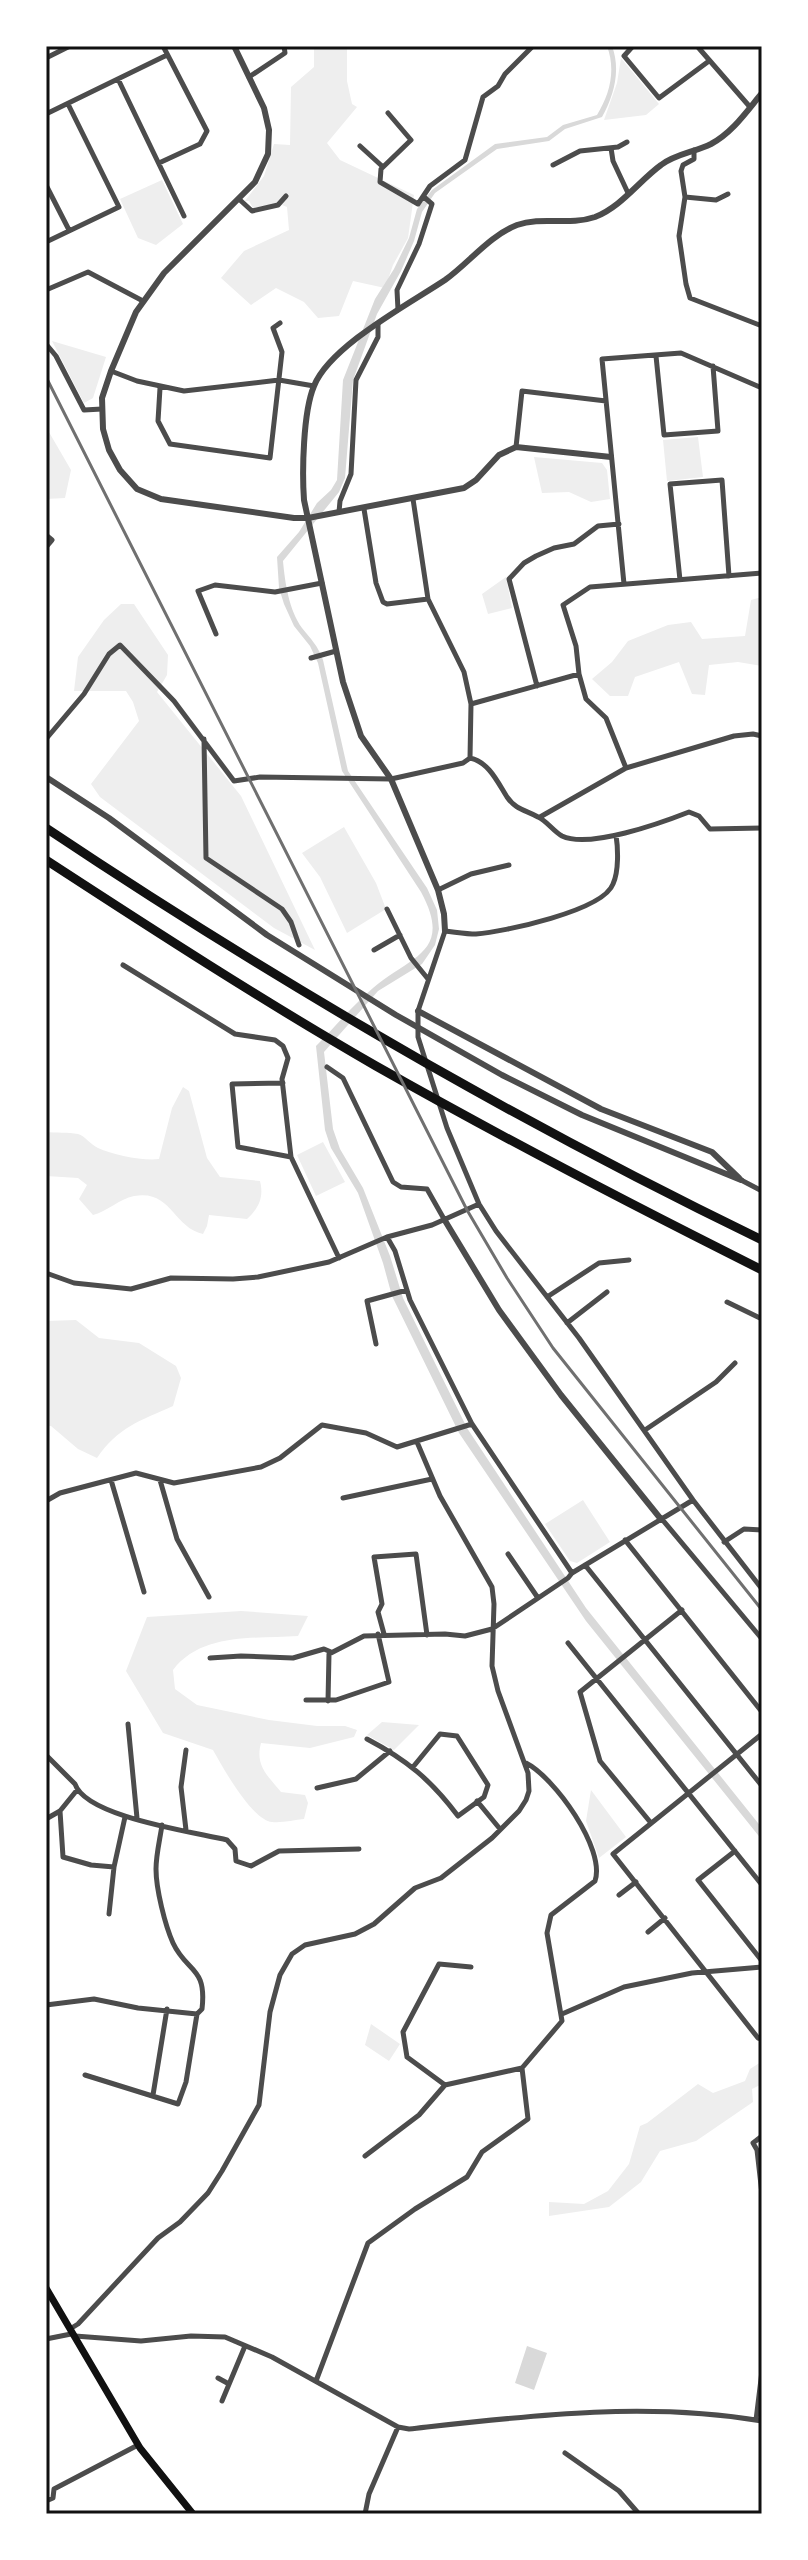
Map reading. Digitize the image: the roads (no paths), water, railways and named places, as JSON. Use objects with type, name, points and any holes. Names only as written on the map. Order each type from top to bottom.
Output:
[{"type":"highway","points":[[46,828],[223,943],[509,1109],[762,1240]]},
{"type":"highway","points":[[46,860],[211,968],[375,1065],[589,1183],[762,1270]]},
{"type":"main road","points":[[46,2288],[138,2445],[193,2514]]},
{"type":"street","points":[[46,58],[70,46]]},
{"type":"street","points":[[159,163],[200,144],[207,131],[163,46]]},
{"type":"street","points":[[234,46],[264,108],[269,130],[268,154],[255,182],[240,200],[164,273],[143,301],[111,371],[102,409],[103,429],[109,450],[127,480],[137,489],[161,499],[308,518],[464,488],[476,480],[499,455],[516,447],[611,457]]},
{"type":"street","points":[[249,77],[285,53],[284,46]]},
{"type":"street","points":[[388,113],[411,140],[383,167],[380,182],[418,204],[430,186],[465,160],[483,97],[498,86],[505,74],[533,46]]},
{"type":"street","points":[[633,46],[624,56],[659,98],[709,61]]},
{"type":"street","points":[[697,46],[750,107]]},
{"type":"street","points":[[46,114],[167,55]]},
{"type":"street","points":[[118,79],[184,216]]},
{"type":"street","points":[[762,93],[729,133],[662,164],[609,210],[595,217],[534,221],[510,228],[447,278],[376,325],[329,362],[314,386],[302,476],[343,682],[361,736],[391,779],[438,890],[444,914],[445,931],[418,1011],[418,1037],[430,1080],[479,1204],[693,1500],[762,1589]]},
{"type":"street","points":[[46,242],[119,207],[68,104]]},
{"type":"street","points":[[402,130],[409,124]]},
{"type":"street","points":[[553,165],[580,151],[611,148],[627,142]]},
{"type":"street","points":[[360,146],[383,167]]},
{"type":"street","points":[[611,148],[613,161],[628,193]]},
{"type":"street","points":[[694,150],[694,159],[681,168],[685,197],[679,236],[690,298],[762,326]]},
{"type":"street","points":[[46,185],[69,230]]},
{"type":"street","points":[[685,197],[716,200],[728,194]]},
{"type":"street","points":[[240,200],[252,211],[278,205],[286,196]]},
{"type":"street","points":[[398,310],[397,290],[419,244],[431,203],[424,197]]},
{"type":"street","points":[[46,290],[88,272],[143,301]]},
{"type":"street","points":[[266,330],[280,323]]},
{"type":"street","points":[[339,512],[351,474],[356,380],[378,337],[376,325]]},
{"type":"street","points":[[160,388],[158,421],[170,444],[270,458],[282,352],[273,328]]},
{"type":"street","points":[[46,344],[56,356],[84,410],[102,409]]},
{"type":"street","points":[[624,584],[602,359],[681,353],[762,388]]},
{"type":"street","points":[[656,356],[664,435],[718,431],[713,366]]},
{"type":"street","points":[[111,371],[160,388],[184,391],[279,380],[314,386]]},
{"type":"street","points":[[516,447],[522,391],[606,401]]},
{"type":"street","points":[[680,580],[670,484],[722,480],[729,576]]},
{"type":"street","points":[[413,499],[428,599],[464,672],[471,704],[470,758]]},
{"type":"street","points":[[364,509],[376,583],[383,602],[428,599]]},
{"type":"street","points":[[537,686],[509,579],[524,563],[536,556],[574,544],[598,526],[619,524]]},
{"type":"street","points":[[46,535],[52,540],[46,547]]},
{"type":"street","points":[[626,768],[606,718],[586,699],[576,646],[563,605],[590,587],[762,573]]},
{"type":"street","points":[[216,634],[198,591],[215,585],[278,591],[322,583]]},
{"type":"street","points":[[46,739],[84,694],[109,654],[120,645],[174,701],[234,781],[260,777],[391,779],[463,763],[470,758],[476,759],[500,782],[508,799],[520,811],[540,817],[562,836],[576,840],[616,835],[689,812],[699,816],[710,829],[762,828]]},
{"type":"street","points":[[311,658],[336,651]]},
{"type":"street","points":[[471,704],[579,674]]},
{"type":"street","points":[[540,817],[626,768],[734,736],[762,736]]},
{"type":"street","points":[[204,738],[206,858],[282,909],[291,922],[299,945]]},
{"type":"street","points":[[46,777],[109,818],[267,935],[372,1001],[502,1075],[582,1115],[762,1191]]},
{"type":"street","points":[[445,931],[476,934],[557,917],[602,899],[613,885],[618,846],[616,835]]},
{"type":"street","points":[[438,890],[471,874],[509,865]]},
{"type":"street","points":[[387,909],[411,958],[428,979]]},
{"type":"street","points":[[46,920],[46,938]]},
{"type":"street","points":[[374,950],[400,935]]},
{"type":"street","points":[[123,965],[235,1034],[275,1040],[283,1046],[288,1058],[283,1083],[291,1157],[339,1258]]},
{"type":"street","points":[[418,1011],[601,1109],[712,1152],[741,1180]]},
{"type":"street","points":[[327,1067],[343,1078],[393,1182],[401,1187],[427,1189],[499,1310],[561,1395],[762,1639]]},
{"type":"street","points":[[283,1083],[232,1084],[238,1147],[291,1157]]},
{"type":"street","points":[[46,1273],[74,1283],[131,1289],[171,1278],[258,1277],[339,1258],[386,1238],[432,1225],[479,1204]]},
{"type":"street","points":[[386,1238],[395,1251],[404,1291],[469,1425],[570,1575]]},
{"type":"street","points":[[547,1297],[599,1263],[629,1260]]},
{"type":"street","points":[[376,1344],[367,1301],[404,1291]]},
{"type":"street","points":[[567,1323],[607,1292]]},
{"type":"street","points":[[727,1302],[762,1319]]},
{"type":"street","points":[[645,1430],[716,1382],[735,1363]]},
{"type":"street","points":[[46,1501],[60,1493],[136,1473],[174,1483],[261,1467],[280,1458],[322,1425],[366,1433],[397,1447],[469,1425]]},
{"type":"street","points":[[71,2333],[158,2238],[199,2203],[222,2171],[259,2105],[270,2012],[280,1975],[292,1954],[305,1945],[355,1934],[374,1924],[415,1888],[441,1878],[500,1829],[526,1800],[529,1791],[525,1762],[498,1691],[492,1666],[492,1587],[432,1479],[417,1442]]},
{"type":"street","points":[[343,1498],[432,1479]]},
{"type":"street","points":[[111,1480],[144,1592]]},
{"type":"street","points":[[160,1480],[177,1539],[209,1597]]},
{"type":"street","points":[[328,1701],[331,1652],[364,1636],[465,1636],[492,1629],[585,1565],[693,1500]]},
{"type":"street","points":[[724,1542],[744,1529],[762,1530]]},
{"type":"street","points":[[625,1540],[762,1712]]},
{"type":"street","points":[[306,1700],[328,1701],[389,1682],[378,1612],[382,1604],[374,1557],[416,1554],[427,1635]]},
{"type":"street","points":[[508,1554],[538,1598]]},
{"type":"street","points":[[585,1565],[762,1786]]},
{"type":"street","points":[[651,1823],[600,1761],[580,1692],[682,1610]]},
{"type":"street","points":[[568,1643],[762,1885]]},
{"type":"street","points":[[210,1658],[293,1658],[324,1649],[331,1652]]},
{"type":"street","points":[[128,1724],[137,1819]]},
{"type":"street","points":[[367,1739],[413,1767],[435,1786],[458,1816],[484,1797],[488,1785],[457,1736],[440,1734],[413,1767]]},
{"type":"street","points":[[762,1734],[613,1854],[758,2038],[762,2039]]},
{"type":"street","points":[[186,1750],[181,1787],[186,1830]]},
{"type":"street","points":[[317,1788],[356,1779],[390,1751]]},
{"type":"street","points":[[46,1755],[75,1784],[77,1790],[108,1811],[227,1840],[235,1849],[236,1861],[251,1866],[279,1851],[359,1849]]},
{"type":"street","points":[[365,2156],[419,2115],[445,2085],[522,2068],[562,2021],[547,1933],[548,1923],[551,1915],[595,1881],[598,1866],[585,1829],[555,1790],[533,1766],[525,1762]]},
{"type":"street","points":[[46,1819],[60,1811],[77,1790]]},
{"type":"street","points":[[477,1801],[500,1829]]},
{"type":"street","points":[[60,1811],[63,1857],[91,1865],[114,1867]]},
{"type":"street","points":[[109,1914],[114,1867],[125,1817]]},
{"type":"street","points":[[85,2075],[178,2104],[186,2082],[197,2014],[202,2009],[202,1984],[198,1973],[174,1945],[165,1919],[156,1871],[162,1825]]},
{"type":"street","points":[[735,1851],[698,1880],[762,1961]]},
{"type":"street","points":[[619,1895],[636,1882]]},
{"type":"street","points":[[648,1932],[665,1918]]},
{"type":"street","points":[[445,2085],[407,2057],[403,2032],[439,1964],[471,1967]]},
{"type":"street","points":[[562,2014],[624,1987],[708,1972],[762,1967]]},
{"type":"street","points":[[46,2005],[94,1999],[138,2008],[197,2014]]},
{"type":"street","points":[[153,2096],[167,2009]]},
{"type":"street","points":[[316,2381],[368,2243],[467,2177],[482,2152],[528,2119],[522,2068]]},
{"type":"street","points":[[762,2136],[753,2143],[757,2150],[762,2194]]},
{"type":"street","points":[[46,2339],[71,2333],[141,2341],[191,2336],[225,2337],[316,2381],[398,2427],[409,2429],[606,2411],[714,2414],[759,2420],[762,2371]]},
{"type":"street","points":[[222,2401],[245,2346]]},
{"type":"street","points":[[218,2378],[229,2384]]},
{"type":"street","points":[[365,2514],[369,2494],[398,2427]]},
{"type":"street","points":[[46,2501],[53,2498],[54,2489],[138,2445]]},
{"type":"street","points":[[565,2453],[619,2491],[639,2514]]},
{"type":"railway","points":[[46,377],[467,1210],[553,1348],[762,1610]]}]
